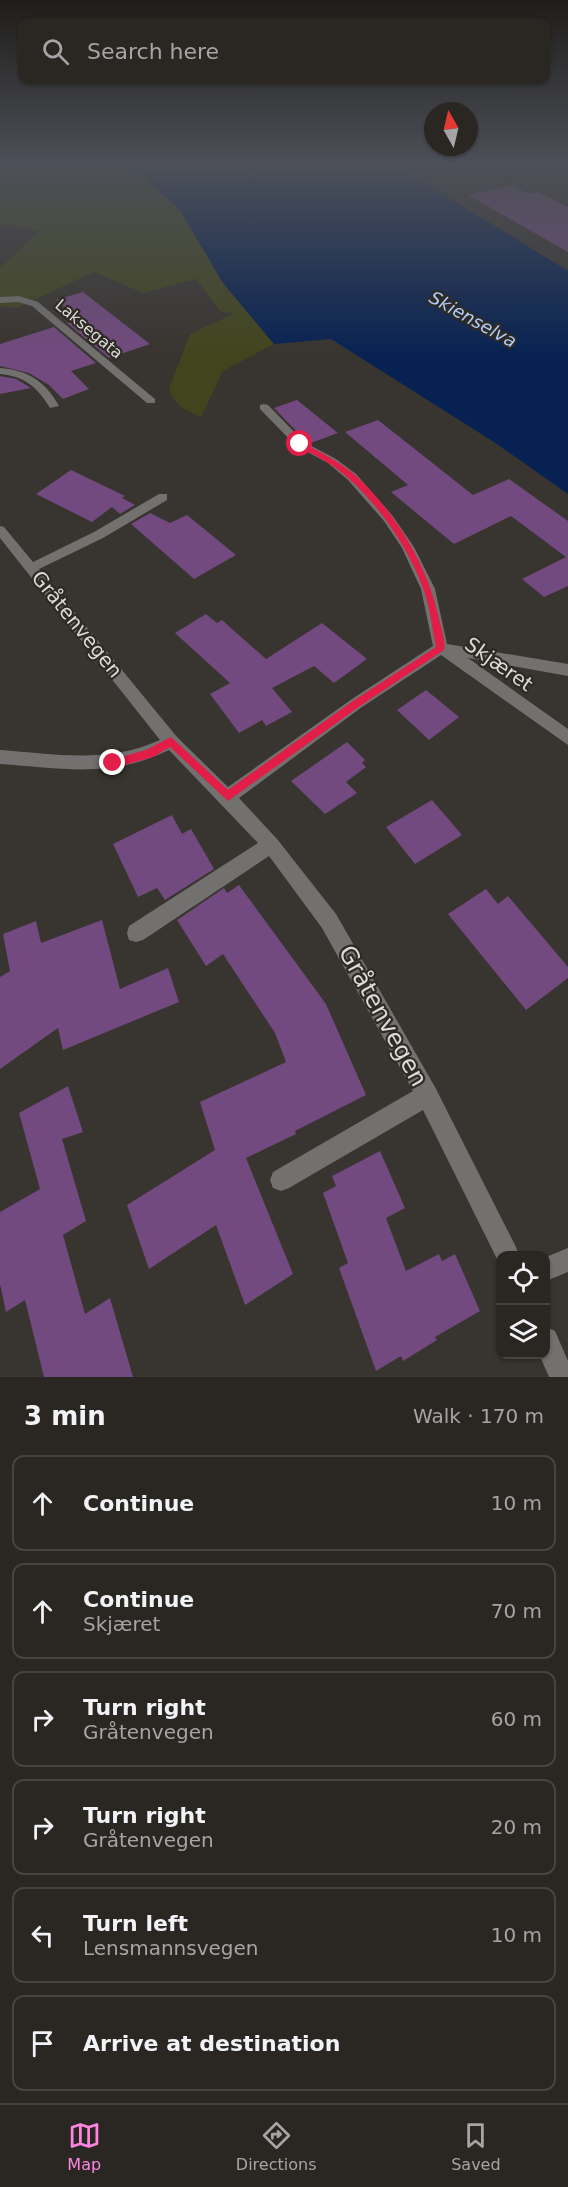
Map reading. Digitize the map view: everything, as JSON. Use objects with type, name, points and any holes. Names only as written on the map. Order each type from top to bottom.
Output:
[{"type":"street","name":"Laksegata","points":[[0,300],[19,298],[35,304],[151,401]]},
{"type":"street","points":[[0,371],[19,372],[30,377],[47,394],[54,406]]},
{"type":"street","name":"Skjæret","points":[[264,407],[300,444],[332,461],[352,477],[388,518],[408,547],[428,589],[441,648],[478,672],[568,738]]},
{"type":"street","points":[[32,567],[100,536],[163,497]]},
{"type":"street","name":"Gråtenvegen","points":[[0,530],[171,742],[228,796],[271,845],[329,921],[427,1095],[505,1251]]},
{"type":"street","points":[[228,796],[357,704],[441,648],[568,670]]},
{"type":"street","points":[[0,757],[81,765],[113,763],[149,754],[171,742]]},
{"type":"street","points":[[136,933],[271,845]]},
{"type":"street","points":[[281,1180],[427,1095]]},
{"type":"street","points":[[550,1267],[568,1260]]},
{"type":"street","points":[[550,1349],[562,1377]]},
{"type":"green space","points":[[24,228],[191,228],[223,283],[274,344],[223,371],[201,417],[190,412],[174,400],[169,389],[190,334],[233,314],[220,311],[196,279],[143,293],[94,272],[17,308],[0,306],[0,268],[39,231]]},
{"type":"water","name":"Skienselva","points":[[191,228],[498,228],[568,271],[568,494],[494,442],[331,339],[274,344],[223,283]]},
{"type":"building","points":[[526,228],[568,228],[568,252]]},
{"type":"building","points":[[83,292],[150,344],[109,358],[67,323],[79,319],[56,300]]},
{"type":"building","points":[[54,327],[96,363],[71,371],[89,389],[63,399],[49,385],[29,373],[0,366],[0,344]]},
{"type":"building","points":[[0,376],[16,379],[31,388],[0,394]]},
{"type":"building","points":[[297,400],[338,433],[311,443],[305,440],[274,408]]},
{"type":"building","points":[[378,420],[473,495],[509,479],[568,521],[568,586],[544,597],[522,579],[566,557],[511,516],[454,544],[391,492],[408,485],[345,432]]},
{"type":"building","points":[[71,470],[125,496],[122,498],[135,505],[120,514],[112,507],[92,522],[36,494]]},
{"type":"building","points":[[150,513],[170,523],[187,515],[236,555],[194,579],[131,524]]},
{"type":"building","points":[[206,614],[217,623],[222,620],[266,659],[322,623],[367,659],[334,683],[314,666],[272,688],[292,712],[266,726],[262,720],[239,733],[210,694],[230,683],[175,633]]},
{"type":"building","points":[[426,690],[459,717],[429,740],[397,710]]},
{"type":"building","points":[[347,742],[365,760],[362,763],[366,767],[346,782],[357,793],[325,814],[291,781]]},
{"type":"building","points":[[432,800],[462,835],[415,864],[386,827]]},
{"type":"building","points":[[172,815],[182,834],[191,829],[214,869],[165,900],[157,888],[138,897],[113,844]]},
{"type":"building","points":[[239,885],[326,1004],[366,1095],[295,1131],[296,1134],[246,1158],[293,1274],[245,1305],[216,1225],[149,1269],[127,1205],[215,1150],[200,1102],[286,1062],[275,1033],[223,954],[206,966],[177,920],[224,888],[227,893]]},
{"type":"building","points":[[486,889],[498,904],[508,896],[568,967],[568,978],[526,1010],[448,914]]},
{"type":"building","points":[[102,920],[120,989],[168,968],[179,1002],[63,1050],[58,1028],[0,1069],[0,977],[10,971],[3,934],[36,921],[41,943]]},
{"type":"building","points":[[68,1086],[83,1132],[62,1139],[86,1221],[63,1235],[85,1314],[110,1298],[133,1377],[44,1377],[25,1300],[6,1312],[0,1284],[0,1212],[40,1189],[19,1113]]},
{"type":"building","points":[[380,1151],[405,1208],[386,1218],[406,1271],[439,1254],[442,1261],[455,1254],[480,1311],[435,1337],[437,1340],[403,1361],[401,1356],[376,1371],[339,1268],[348,1263],[323,1193],[336,1186],[332,1176]]},
{"type":"route","points":[[113,763],[149,754],[171,742],[228,796],[357,704],[441,648],[428,589],[408,547],[388,518],[352,477],[332,461],[300,444]]}]
